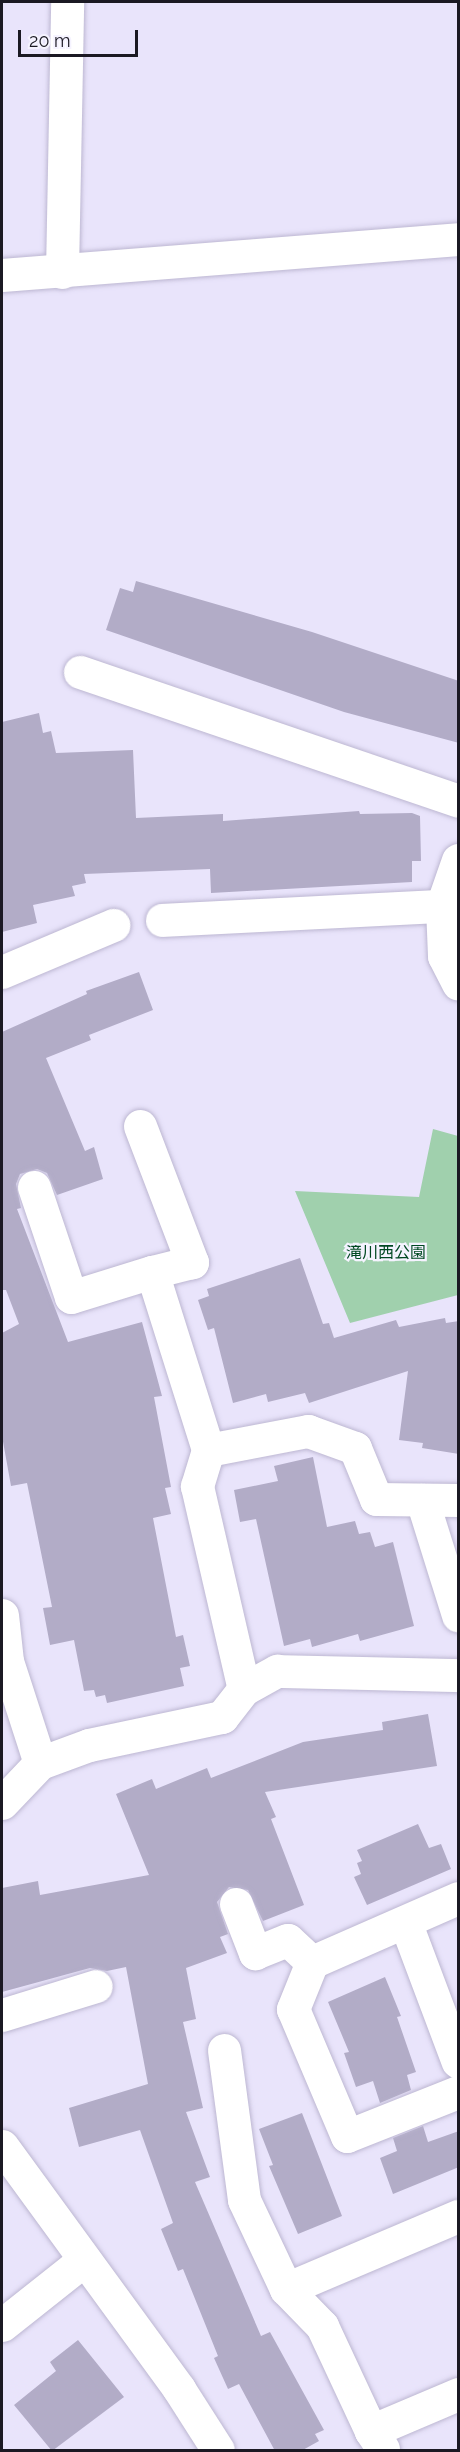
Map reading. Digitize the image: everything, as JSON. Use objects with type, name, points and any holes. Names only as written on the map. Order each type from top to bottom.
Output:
[{"type":"street","points":[[62,272],[67,2]]},
{"type":"street","points":[[2,275],[62,272],[459,238]]},
{"type":"street","points":[[80,672],[459,801]]},
{"type":"street","points":[[459,860],[442,906],[444,956],[459,984]]},
{"type":"street","points":[[162,920],[442,906]]},
{"type":"street","points":[[2,972],[113,926]]},
{"type":"street","points":[[34,1187],[71,1297],[192,1262],[141,1126]]},
{"type":"street","points":[[152,1272],[208,1450],[197,1486],[244,1689]]},
{"type":"street","points":[[208,1450],[308,1431],[355,1448],[376,1499],[459,1500]]},
{"type":"street","points":[[422,1500],[459,1615]]},
{"type":"street","points":[[2,1615],[8,1661],[40,1763]]},
{"type":"street","points":[[2,1803],[40,1763],[89,1745],[222,1717],[244,1689],[277,1671],[459,1675]]},
{"type":"street","points":[[459,1898],[406,1924],[312,1962],[293,2010],[347,2136],[459,2092]]},
{"type":"street","points":[[236,1904],[255,1953],[288,1940],[312,1962]]},
{"type":"street","points":[[406,1924],[459,2062]]},
{"type":"street","points":[[2,2015],[96,1986]]},
{"type":"street","points":[[224,2050],[244,2200],[286,2289],[322,2326],[378,2441],[459,2394]]},
{"type":"street","points":[[2,2146],[179,2389],[218,2451]]},
{"type":"street","points":[[286,2289],[459,2217]]},
{"type":"street","points":[[2,2325],[84,2260]]},
{"type":"green space","name":"滝川西公園","points":[[433,1129],[458,1136],[458,1295],[350,1323],[295,1191],[419,1197]]},
{"type":"building","points":[[136,581],[312,632],[459,681],[459,743],[344,712],[106,630],[120,588],[133,592]]},
{"type":"building","points":[[39,713],[43,733],[51,731],[56,753],[133,750],[136,818],[223,814],[223,821],[359,811],[360,814],[412,813],[420,816],[421,861],[412,861],[412,882],[211,893],[210,869],[84,874],[86,883],[72,886],[75,896],[33,905],[37,923],[2,932],[2,722]]},
{"type":"building","points":[[139,972],[153,1010],[89,1035],[91,1040],[46,1058],[85,1151],[94,1147],[103,1179],[57,1195],[47,1173],[37,1169],[20,1174],[16,1184],[21,1208],[17,1209],[68,1342],[142,1322],[162,1396],[154,1397],[171,1487],[165,1488],[171,1514],[153,1518],[176,1637],[183,1635],[190,1666],[180,1668],[184,1686],[107,1703],[105,1695],[96,1697],[94,1690],[84,1691],[74,1640],[50,1645],[43,1608],[52,1607],[27,1483],[11,1486],[2,1436],[2,1333],[19,1324],[6,1290],[2,1290],[2,1032],[87,994],[86,991]]},
{"type":"building","points":[[300,1258],[323,1324],[329,1323],[334,1338],[396,1320],[399,1327],[445,1318],[446,1323],[459,1321],[459,1454],[422,1448],[423,1443],[399,1440],[408,1371],[309,1403],[305,1393],[268,1402],[266,1394],[233,1403],[214,1328],[208,1330],[198,1300],[209,1296],[207,1289]]},
{"type":"building","points":[[313,1457],[327,1527],[355,1521],[359,1534],[370,1532],[375,1547],[393,1542],[414,1626],[360,1641],[358,1634],[312,1647],[310,1639],[284,1646],[256,1519],[240,1522],[234,1490],[278,1481],[274,1466]]},
{"type":"building","points":[[428,1714],[437,1766],[265,1792],[276,1817],[271,1819],[304,1905],[263,1921],[248,1890],[229,1887],[217,1902],[228,1934],[220,1937],[227,1953],[186,1968],[196,2019],[183,2022],[203,2108],[186,2112],[210,2177],[195,2182],[261,2336],[270,2332],[324,2430],[315,2434],[319,2441],[301,2451],[275,2451],[239,2384],[228,2389],[214,2358],[218,2356],[183,2269],[178,2271],[161,2229],[173,2223],[140,2130],[79,2147],[69,2108],[148,2084],[126,1967],[107,1971],[90,1968],[2,1992],[2,1888],[38,1881],[40,1895],[149,1875],[116,1794],[152,1779],[156,1789],[207,1768],[211,1778],[303,1742],[383,1730],[382,1722]]},
{"type":"building","points":[[418,1824],[429,1848],[441,1844],[451,1869],[367,1905],[354,1877],[361,1874],[357,1863],[362,1861],[357,1850]]},
{"type":"building","points":[[385,1977],[401,2016],[397,2017],[416,2072],[407,2075],[411,2090],[380,2103],[373,2081],[356,2087],[344,2053],[349,2052],[328,2002]]},
{"type":"building","points":[[302,2113],[342,2216],[298,2234],[269,2166],[273,2165],[259,2129]]},
{"type":"building","points":[[423,2126],[428,2142],[459,2131],[459,2167],[393,2194],[380,2158],[397,2151],[393,2138]]},
{"type":"building","points":[[78,2340],[124,2397],[52,2451],[14,2405],[56,2371],[50,2362]]}]
